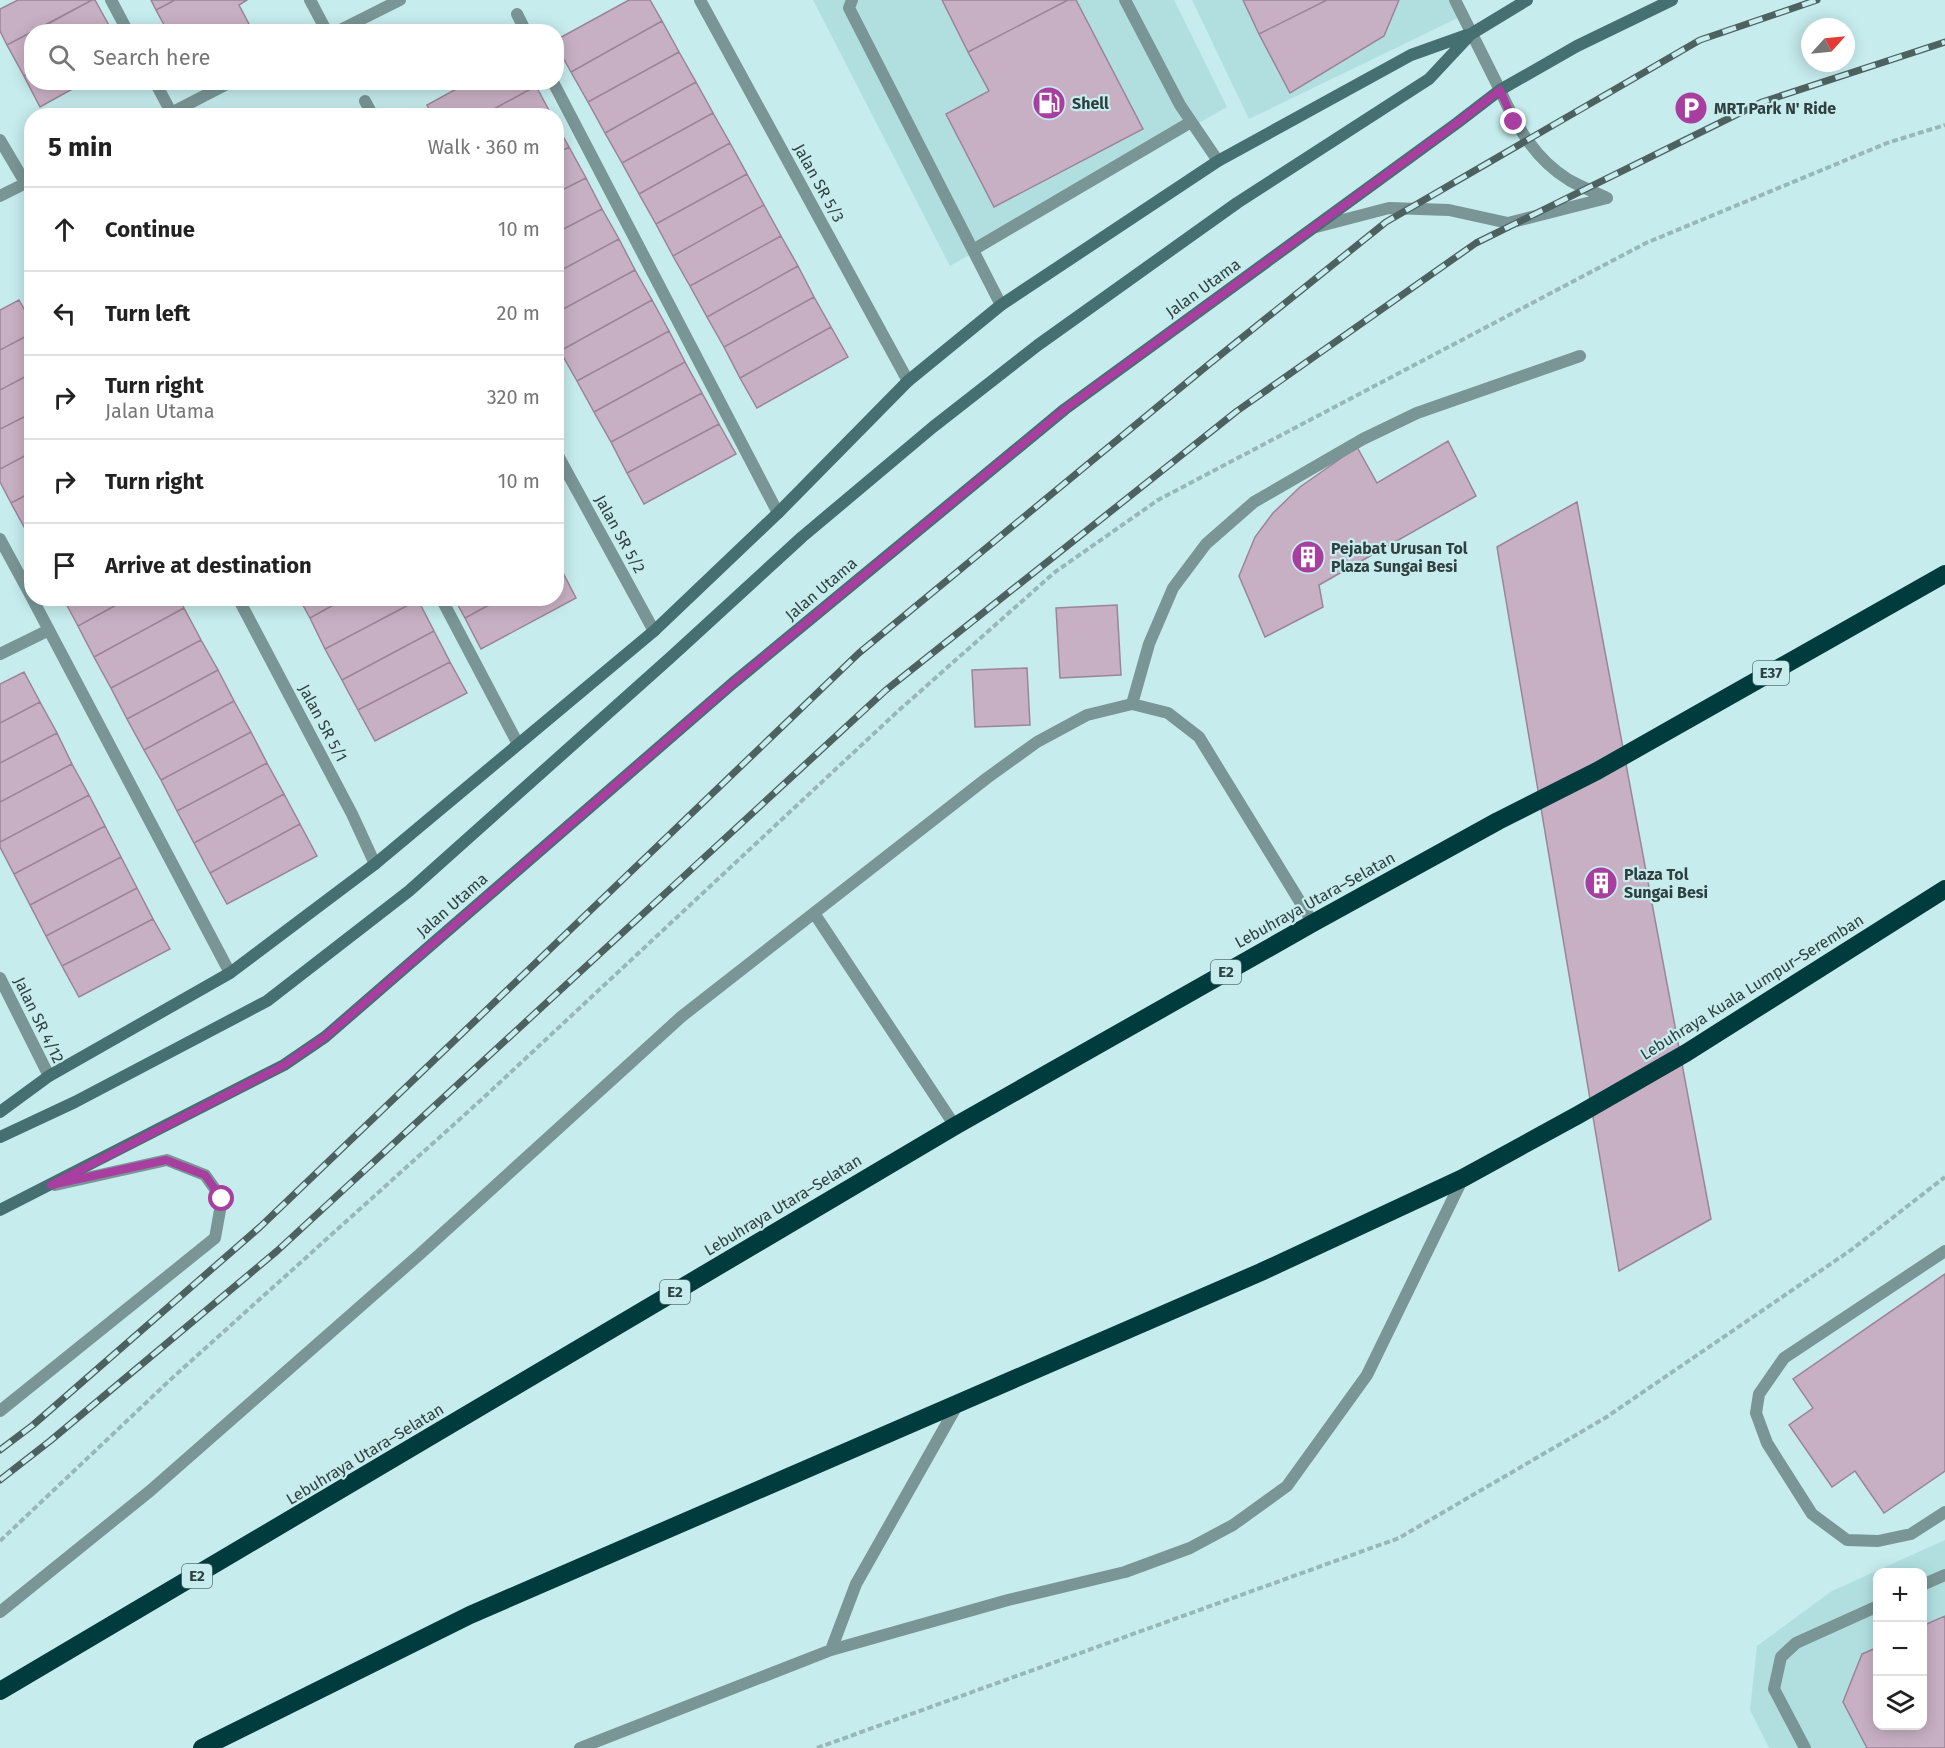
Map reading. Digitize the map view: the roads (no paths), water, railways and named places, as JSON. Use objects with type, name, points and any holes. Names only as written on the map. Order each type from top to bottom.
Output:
[{"type":"highway","name":"E37","points":[[1597,771],[1945,574]]},
{"type":"highway","name":"Lebuhraya Utara–Selatan","points":[[0,1691],[955,1126],[1313,923],[1498,821],[1597,771]]},
{"type":"highway","name":"Lebuhraya Kuala Lumpur–Seremban","points":[[1463,1178],[1686,1053],[1945,889]]},
{"type":"highway","points":[[202,1748],[470,1616],[1261,1272],[1463,1178]]},
{"type":"street","points":[[111,0],[124,24]]},
{"type":"street","points":[[310,0],[323,24]]},
{"type":"street","points":[[352,24],[400,0]]},
{"type":"street","name":"Jalan SR 5/3","points":[[700,0],[908,381]]},
{"type":"street","points":[[852,0],[849,8],[1001,304]]},
{"type":"street","points":[[1125,0],[1180,105],[1218,161]]},
{"type":"street","points":[[1316,227],[1389,208],[1449,210],[1508,223],[1607,198],[1568,180],[1533,149],[1514,122],[1455,0]]},
{"type":"street","points":[[0,1112],[49,1076],[230,973],[375,864],[654,631],[778,513],[908,381],[1001,304],[1218,161],[1411,55],[1471,34],[1527,0]]},
{"type":"street","name":"Jalan Utama","points":[[0,1210],[284,1065],[325,1037],[733,683],[1065,409],[1500,90],[1577,46],[1672,0]]},
{"type":"street","points":[[517,14],[522,24]]},
{"type":"street","points":[[0,1137],[75,1102],[267,1001],[409,891],[802,537],[933,428],[1038,345],[1218,217],[1429,79],[1471,34]]},
{"type":"street","points":[[158,90],[166,108]]},
{"type":"street","points":[[180,108],[215,90]]},
{"type":"street","points":[[557,90],[778,513]]},
{"type":"street","points":[[365,101],[369,108]]},
{"type":"street","points":[[974,250],[1191,122]]},
{"type":"street","points":[[0,140],[24,176]]},
{"type":"street","points":[[0,196],[24,184]]},
{"type":"street","points":[[1132,704],[1149,644],[1173,588],[1206,544],[1254,502],[1363,439],[1417,413],[1580,356]]},
{"type":"street","name":"Jalan SR 5/2","points":[[564,467],[654,631]]},
{"type":"street","points":[[0,539],[24,583]]},
{"type":"street","points":[[36,606],[230,973]]},
{"type":"street","name":"Jalan SR 5/1","points":[[242,606],[352,814],[375,864]]},
{"type":"street","points":[[445,606],[518,744]]},
{"type":"street","points":[[0,654],[49,630]]},
{"type":"street","points":[[0,1612],[150,1491],[420,1254],[681,1017],[987,778],[1037,742],[1087,715],[1132,704],[1168,714],[1198,736],[1313,923]]},
{"type":"street","points":[[814,913],[955,1126]]},
{"type":"street","name":"Jalan SR 4/12","points":[[0,978],[49,1076]]},
{"type":"street","points":[[0,1411],[215,1238],[222,1199],[205,1175],[166,1160],[51,1185]]},
{"type":"street","points":[[580,1748],[831,1650],[1008,1600],[1125,1572],[1190,1548],[1233,1525],[1287,1486],[1367,1375],[1463,1178]]},
{"type":"street","points":[[1945,1251],[1784,1358],[1759,1394],[1756,1413],[1767,1443],[1812,1514],[1847,1540],[1878,1541],[1911,1534],[1945,1512]]},
{"type":"street","points":[[831,1650],[856,1584],[960,1401]]},
{"type":"street","points":[[1927,1583],[1945,1575]]},
{"type":"street","points":[[1805,1748],[1774,1689],[1780,1657],[1796,1643],[1873,1608]]},
{"type":"railway","points":[[0,1450],[33,1425],[260,1227],[859,653],[1208,365],[1386,222],[1700,40],[1817,0]]},
{"type":"railway","points":[[0,1480],[50,1441],[277,1251],[886,690],[1237,411],[1476,243],[1762,102],[1945,42]]},
{"type":"place","name":"Shell","points":[[1049,103]]},
{"type":"place","name":"MRT Park N' Ride","points":[[1691,108]]},
{"type":"place","name":"Pejabat Urusan Tol Plaza Sungai Besi","points":[[1308,557]]},
{"type":"place","name":"Plaza Tol Sungai Besi","points":[[1601,883]]}]
